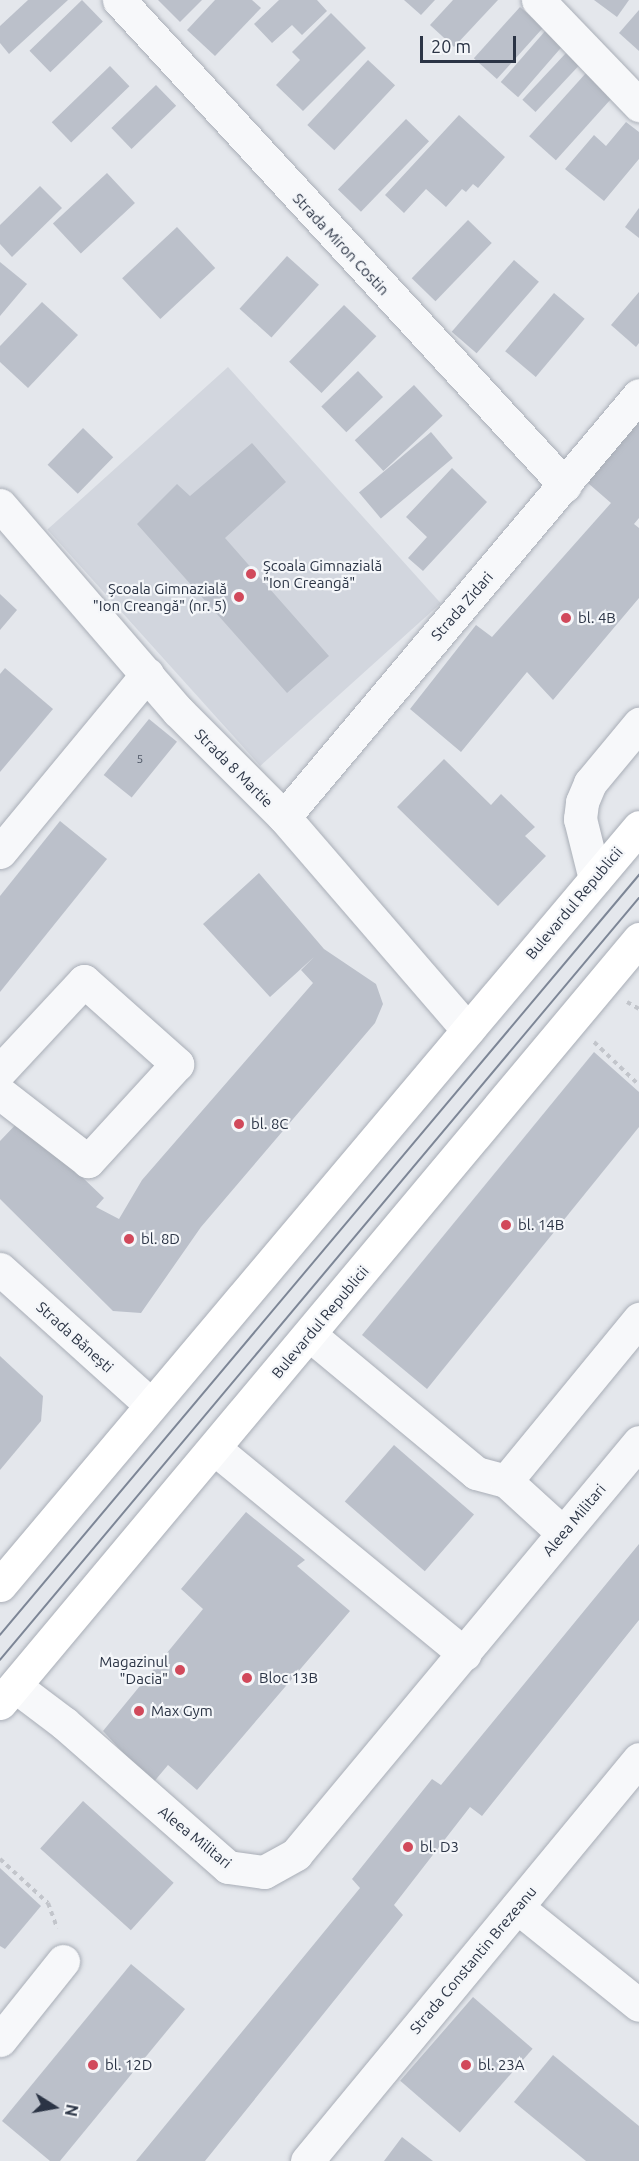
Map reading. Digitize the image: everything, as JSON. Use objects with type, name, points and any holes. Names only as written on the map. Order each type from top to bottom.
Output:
[{"type":"main road","name":"Bulevardul Republicii","points":[[0,1585],[639,827]]},
{"type":"main road","name":"Bulevardul Republicii","points":[[7,1694],[215,1449],[639,939]]},
{"type":"street","name":"Strada Miron Costin","points":[[119,0],[565,485]]},
{"type":"street","points":[[538,0],[639,105]]},
{"type":"street","name":"Strada Zidari","points":[[284,817],[565,485],[639,394]]},
{"type":"street","name":"Strada 8 Martie","points":[[0,505],[147,674],[284,817],[468,1030]]},
{"type":"street","points":[[0,852],[147,674]]},
{"type":"street","points":[[595,879],[580,819],[582,802],[590,783],[639,724]]},
{"type":"street","points":[[0,1071],[84,981],[177,1064],[88,1161],[0,1093]]},
{"type":"street","name":"Strada Bănești","points":[[0,1269],[151,1405]]},
{"type":"street","points":[[506,1481],[639,1319]]},
{"type":"street","points":[[310,1335],[476,1473],[506,1481],[563,1533]]},
{"type":"street","name":"Aleea Militari","points":[[7,1694],[64,1723],[228,1867],[264,1872],[296,1854],[465,1654],[639,1442]]},
{"type":"street","points":[[215,1449],[465,1654]]},
{"type":"street","name":"Strada Constantin Brezeanu","points":[[307,2161],[639,1759]]},
{"type":"street","points":[[517,1907],[639,2005]]},
{"type":"street","points":[[0,2040],[63,1961]]},
{"type":"path","points":[[571,1020],[639,1085]]},
{"type":"path","points":[[0,1859],[48,1903],[60,1936],[63,1961]]},
{"type":"shaded area","name":"Școala Gimnazială \"Ion Creangă\"","points":[[228,367],[441,603],[260,766],[47,530]]},
{"type":"building","points":[[28,0],[68,0],[9,54],[0,43],[0,26]]},
{"type":"building","points":[[82,0],[103,22],[50,72],[29,51]]},
{"type":"building","points":[[158,0],[202,0],[180,22]]},
{"type":"building","points":[[215,0],[252,0],[261,8],[215,56],[187,30]]},
{"type":"building","points":[[279,0],[317,0],[327,11],[302,35],[292,25],[272,43],[254,24]]},
{"type":"building","points":[[404,0],[435,0],[421,15]]},
{"type":"building","points":[[453,0],[498,0],[454,47],[430,25]]},
{"type":"building","points":[[594,0],[629,0],[617,17]]},
{"type":"building","points":[[520,7],[543,28],[497,79],[474,58]]},
{"type":"building","points":[[639,10],[639,51],[619,33]]},
{"type":"building","points":[[331,13],[366,48],[303,111],[276,85],[300,60],[292,52]]},
{"type":"building","points":[[546,30],[563,45],[518,97],[501,82]]},
{"type":"building","points":[[566,53],[579,65],[536,112],[522,100]]},
{"type":"building","points":[[368,60],[395,85],[334,150],[307,125]]},
{"type":"building","points":[[110,66],[129,86],[71,142],[52,122]]},
{"type":"building","points":[[586,73],[613,97],[556,160],[529,136]]},
{"type":"building","points":[[156,85],[176,106],[132,149],[111,128]]},
{"type":"building","points":[[459,115],[505,157],[478,188],[473,184],[466,192],[462,189],[446,207],[426,189],[404,213],[385,195]]},
{"type":"building","points":[[406,119],[429,141],[361,212],[338,189]]},
{"type":"building","points":[[626,122],[639,132],[639,159],[604,201],[565,169],[594,135],[606,146]]},
{"type":"building","points":[[107,173],[135,203],[81,253],[53,223]]},
{"type":"building","points":[[40,186],[62,208],[12,257],[0,244],[0,225]]},
{"type":"building","points":[[639,208],[639,238],[625,227]]},
{"type":"building","points":[[468,220],[492,243],[435,301],[412,278]]},
{"type":"building","points":[[177,227],[215,268],[160,319],[122,278]]},
{"type":"building","points":[[287,256],[319,285],[271,338],[239,309]]},
{"type":"building","points":[[514,260],[539,282],[477,353],[452,332]]},
{"type":"building","points":[[0,262],[27,284],[0,316]]},
{"type":"building","points":[[639,292],[639,343],[636,347],[611,325]]},
{"type":"building","points":[[554,293],[585,319],[536,377],[505,351]]},
{"type":"building","points":[[42,302],[78,335],[28,388],[0,362],[0,346]]},
{"type":"building","points":[[344,305],[376,336],[321,393],[289,362]]},
{"type":"building","points":[[358,371],[383,397],[346,432],[321,406]]},
{"type":"building","points":[[414,385],[443,416],[383,471],[355,440]]},
{"type":"building","points":[[639,412],[639,518],[634,524],[639,528],[639,598],[553,700],[527,672],[461,752],[410,709],[476,625],[492,637],[611,503],[581,477]]},
{"type":"building","points":[[83,428],[113,457],[78,494],[48,465]]},
{"type":"building","points":[[431,432],[453,458],[381,518],[359,492]]},
{"type":"building","name":"Școala Gimnazială \"Ion Creangă\" (nr. 5)","points":[[252,443],[286,482],[225,538],[329,656],[287,693],[137,524],[177,484],[190,496]]},
{"type":"building","points":[[452,468],[487,502],[423,571],[408,558],[427,537],[406,517]]},
{"type":"building","points":[[0,594],[17,610],[0,630]]},
{"type":"building","points":[[5,668],[53,709],[0,772],[0,674]]},
{"type":"building","points":[[149,719],[177,742],[132,798],[104,775]]},
{"type":"building","points":[[444,759],[491,805],[501,794],[535,827],[525,836],[546,856],[498,906],[397,807]]},
{"type":"building","points":[[60,821],[107,859],[0,992],[0,896]]},
{"type":"building","points":[[259,873],[324,949],[376,984],[383,1004],[375,1023],[201,1227],[141,1313],[113,1311],[0,1199],[0,1141],[21,1119],[104,1198],[96,1207],[119,1219],[142,1180],[313,983],[301,970],[314,957],[270,997],[203,924]]},
{"type":"building","points":[[594,1052],[639,1092],[639,1127],[427,1389],[362,1335]]},
{"type":"building","points":[[0,1356],[43,1396],[41,1421],[0,1470]]},
{"type":"building","points":[[394,1445],[474,1515],[425,1571],[345,1502]]},
{"type":"building","points":[[246,1512],[305,1560],[297,1566],[350,1611],[197,1790],[168,1765],[152,1784],[103,1731],[203,1609],[181,1589]]},
{"type":"building","name":"bl. D3","points":[[639,1544],[639,1620],[482,1816],[470,1807],[394,1905],[403,1915],[205,2161],[136,2161],[360,1888],[352,1879],[432,1779],[441,1785]]},
{"type":"building","points":[[83,1801],[174,1883],[131,1930],[40,1849]]},
{"type":"building","points":[[0,1868],[41,1906],[5,1949],[0,1946]]},
{"type":"building","name":"bl. 12D","points":[[131,1964],[185,2009],[60,2161],[50,2161],[2,2121]]},
{"type":"building","name":"bl. 23A","points":[[473,1997],[533,2049],[460,2133],[400,2081]]},
{"type":"building","points":[[553,2055],[639,2126],[639,2161],[586,2161],[514,2102]]},
{"type":"building","points":[[402,2137],[433,2161],[384,2161]]},
{"type":"tram line","points":[[0,1635],[639,875]]},
{"type":"tram line","points":[[0,1660],[639,898]]},
{"type":"place","name":"Școala Gimnazială \"Ion Creangă\"","points":[[251,574]]},
{"type":"place","name":"Școala Gimnazială \"Ion Creangă\" (nr. 5)","points":[[239,597]]},
{"type":"place","name":"bl. 4B","points":[[566,618]]},
{"type":"place","name":"bl. 8C","points":[[239,1124]]},
{"type":"place","name":"bl. 14B","points":[[506,1225]]},
{"type":"place","name":"bl. 8D","points":[[129,1239]]},
{"type":"place","name":"Magazinul \"Dacia\"","points":[[180,1670]]},
{"type":"place","name":"Bloc 13B","points":[[247,1678]]},
{"type":"place","name":"Max Gym","points":[[139,1711]]},
{"type":"place","name":"bl. D3","points":[[408,1847]]},
{"type":"place","name":"bl. 12D","points":[[93,2065]]},
{"type":"place","name":"bl. 23A","points":[[466,2065]]}]
